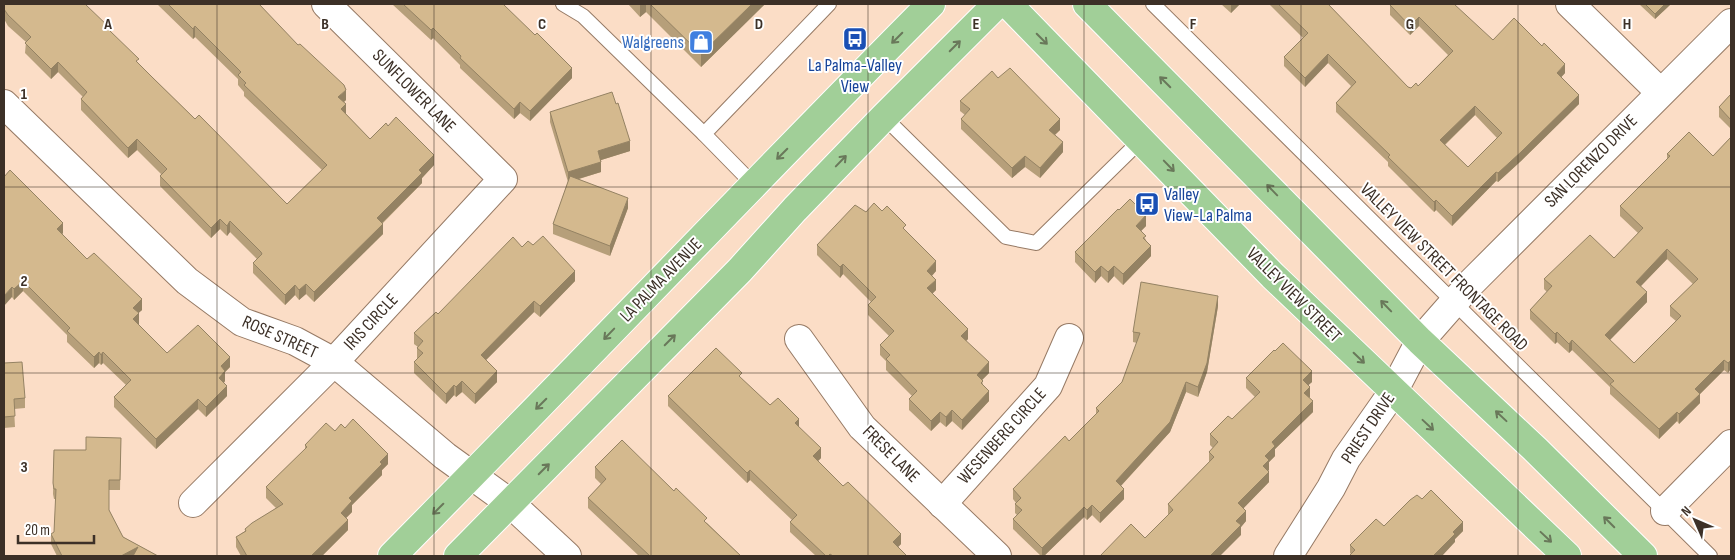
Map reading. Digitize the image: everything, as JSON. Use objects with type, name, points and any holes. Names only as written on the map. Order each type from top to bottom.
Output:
[{"type":"main road","name":"LA PALMA AVENUE","points":[[392,556],[752,184],[931,4]]},
{"type":"main road","points":[[458,556],[740,270],[795,209],[997,4]]},
{"type":"main road","name":"VALLEY VIEW STREET","points":[[1008,4],[1142,139],[1273,276],[1567,556]]},
{"type":"main road","points":[[1088,4],[1420,341],[1536,450],[1643,556]]},
{"type":"street","name":"SUNFLOWER LANE","points":[[326,4],[503,179]]},
{"type":"street","points":[[1570,4],[1660,92]]},
{"type":"street","name":"SAN LORENZO DRIVE","points":[[1453,302],[1731,22]]},
{"type":"street","name":"ROSE STREET","points":[[4,104],[187,281],[242,322],[295,341],[334,362],[444,456],[473,474],[510,503],[567,556]]},
{"type":"street","name":"IRIS CIRCLE","points":[[193,503],[334,362],[503,179]]},
{"type":"street","name":"PRIEST DRIVE","points":[[1288,556],[1331,488],[1346,459],[1393,392],[1420,341],[1453,302]]},
{"type":"street","name":"FRESE LANE","points":[[799,338],[862,427],[997,556]]},
{"type":"street","name":"WESENBERG CIRCLE","points":[[942,504],[1048,386],[1069,338]]},
{"type":"street","points":[[1665,511],[1731,444]]},
{"type":"lane","points":[[704,134],[830,4]]},
{"type":"lane","name":"VALLEY VIEW STREET FRONTAGE ROAD","points":[[1153,4],[1710,556]]},
{"type":"lane","points":[[570,5],[704,134],[752,184]]},
{"type":"lane","points":[[884,117],[1006,236],[1036,243],[1142,139]]},
{"type":"building","points":[[4,4],[85,4],[139,59],[136,61],[153,78],[195,119],[199,115],[287,204],[327,165],[244,85],[246,83],[238,75],[241,72],[195,26],[193,29],[168,4],[259,4],[298,45],[300,44],[344,85],[346,90],[338,97],[346,104],[341,109],[370,139],[386,123],[388,126],[396,117],[434,155],[419,170],[422,173],[377,218],[383,224],[314,292],[306,284],[299,290],[295,285],[285,295],[253,263],[262,254],[261,252],[230,221],[227,226],[220,219],[211,228],[160,176],[167,169],[137,139],[128,148],[81,99],[87,92],[58,62],[51,69],[25,43],[31,37],[8,15],[4,9]]},
{"type":"building","points":[[403,4],[503,4],[535,35],[537,33],[572,68],[530,111],[520,102],[514,109],[460,58],[461,56],[433,28],[431,30]]},
{"type":"building","name":"Walgreens","points":[[650,4],[752,4],[701,54]]},
{"type":"building","points":[[1278,4],[1328,4],[1411,88],[1416,83],[1418,86],[1453,51],[1419,17],[1410,26],[1390,5],[1454,4],[1493,40],[1514,18],[1542,46],[1544,43],[1565,64],[1557,73],[1579,95],[1521,152],[1498,173],[1496,172],[1452,216],[1436,200],[1434,202],[1388,157],[1390,155],[1336,103],[1356,82],[1328,54],[1305,78],[1284,57],[1308,33]],"holes":[[[1475,106],[1502,133],[1468,167],[1440,140]]]},
{"type":"building","points":[[1645,4],[1665,4],[1655,14]]},
{"type":"building","points":[[1010,68],[1060,119],[1049,130],[1063,142],[1040,168],[1025,156],[1012,168],[961,119],[970,109],[960,101],[992,71],[998,78]]},
{"type":"building","points":[[612,92],[616,104],[618,103],[630,141],[598,151],[601,162],[568,172],[550,112]]},
{"type":"building","points":[[1731,94],[1731,120],[1719,107]]},
{"type":"building","points":[[1689,132],[1713,156],[1731,137],[1731,360],[1728,363],[1724,360],[1695,389],[1700,394],[1679,414],[1677,412],[1659,429],[1610,384],[1614,381],[1572,340],[1569,344],[1557,332],[1555,334],[1530,310],[1552,286],[1544,279],[1590,235],[1614,258],[1643,228],[1620,206],[1670,156],[1667,154]],"holes":[[[1667,249],[1698,279],[1670,306],[1681,316],[1634,363],[1605,335],[1647,292],[1636,282]]]},
{"type":"building","points":[[10,170],[63,223],[57,229],[87,259],[94,253],[142,299],[133,308],[139,313],[133,319],[167,353],[198,325],[230,357],[221,366],[225,371],[219,378],[227,386],[206,407],[198,399],[156,439],[114,397],[131,380],[103,352],[101,355],[99,352],[94,357],[67,331],[70,328],[23,281],[14,289],[12,287],[4,296],[4,177]]},
{"type":"building","points":[[570,176],[628,198],[610,246],[553,224]]},
{"type":"building","points":[[1130,199],[1146,215],[1136,226],[1146,236],[1143,238],[1151,246],[1123,274],[1114,266],[1108,272],[1101,266],[1095,272],[1075,252]]},
{"type":"building","points":[[874,203],[882,211],[887,206],[906,225],[903,228],[936,261],[927,271],[936,280],[927,288],[968,329],[961,336],[989,362],[977,375],[983,381],[981,383],[989,391],[962,420],[952,410],[946,417],[940,412],[931,421],[909,399],[917,391],[886,359],[890,355],[880,345],[894,331],[868,305],[876,297],[843,264],[840,267],[817,245],[855,205],[866,212]]},
{"type":"building","points":[[543,236],[575,271],[540,306],[534,301],[481,355],[497,371],[475,394],[462,381],[456,387],[454,385],[446,394],[414,362],[423,353],[417,348],[423,341],[414,333],[436,312],[438,314],[513,237],[522,247],[528,241],[533,245]]},
{"type":"building","points":[[1141,282],[1218,296],[1207,363],[1198,387],[1186,382],[1170,422],[1116,481],[1124,489],[1100,513],[1092,505],[1087,510],[1084,507],[1042,548],[1013,519],[1022,510],[1015,504],[1021,498],[1013,489],[1065,436],[1069,441],[1099,411],[1096,408],[1122,382],[1140,333],[1133,332]]},
{"type":"building","points":[[1283,343],[1312,371],[1303,380],[1310,387],[1304,393],[1313,401],[1272,442],[1275,446],[1265,456],[1269,460],[1263,466],[1269,472],[1238,503],[1246,511],[1236,521],[1241,525],[1210,556],[1100,556],[1131,524],[1145,538],[1173,510],[1168,504],[1214,457],[1209,452],[1218,442],[1210,434],[1228,416],[1232,419],[1260,392],[1246,378]]},
{"type":"building","points":[[716,348],[742,373],[739,376],[770,405],[778,398],[799,419],[795,423],[821,448],[813,456],[843,486],[848,482],[901,534],[893,542],[907,556],[833,556],[830,554],[826,556],[790,522],[797,515],[750,470],[747,473],[668,396]]},
{"type":"building","points":[[22,362],[25,398],[14,399],[15,416],[4,417],[4,363]]},
{"type":"building","points":[[353,419],[388,454],[380,462],[382,464],[349,498],[352,501],[341,513],[348,520],[311,556],[247,556],[236,537],[246,531],[245,529],[252,523],[283,504],[266,487],[307,447],[305,445],[326,423],[335,431],[341,424],[345,428]]},
{"type":"building","points":[[86,437],[121,438],[120,480],[109,480],[109,510],[123,537],[158,556],[133,556],[138,547],[121,556],[62,556],[51,534],[54,532],[56,489],[54,489],[53,483],[54,450],[86,450]]},
{"type":"building","points":[[622,440],[674,491],[676,488],[707,518],[704,521],[741,556],[650,556],[588,498],[606,479],[595,467]]},
{"type":"building","points":[[1431,490],[1463,522],[1453,532],[1455,534],[1433,556],[1349,556],[1355,550],[1350,545],[1376,519],[1384,526],[1410,500],[1417,495],[1422,499]]},
{"type":"place","name":"La Palma-Valley View","points":[[855,39]]},
{"type":"place","name":"Walgreens","points":[[701,42]]},
{"type":"place","name":"Valley View-La Palma","points":[[1147,204]]}]
